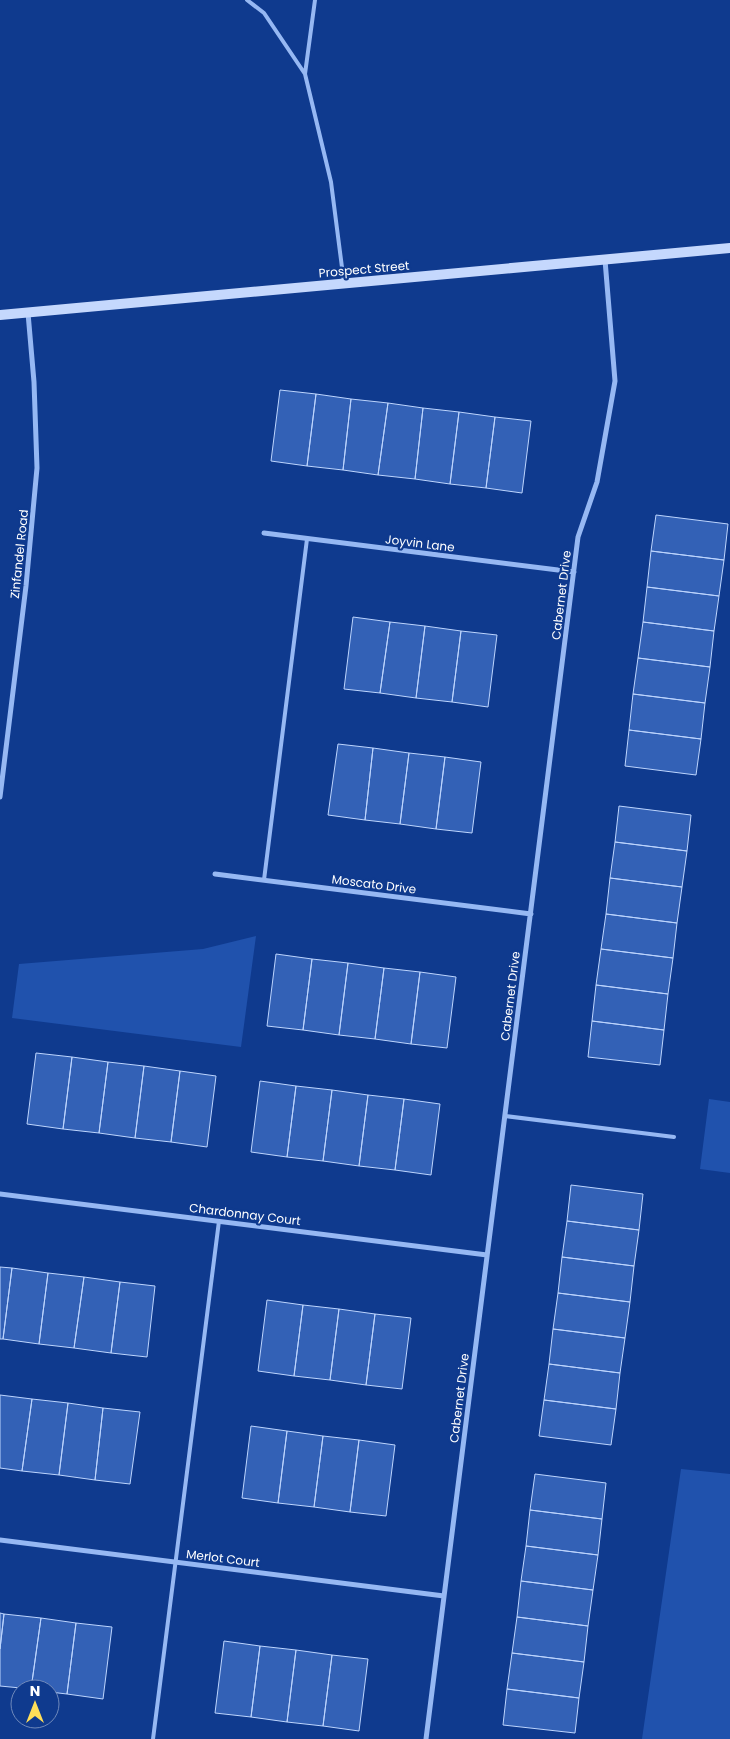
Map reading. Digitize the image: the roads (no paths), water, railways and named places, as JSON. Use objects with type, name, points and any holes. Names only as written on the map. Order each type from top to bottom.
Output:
[{"type":"street","name":"Prospect Street","points":[[0,315],[730,248]]},
{"type":"street","name":"Cabernet Drive","points":[[426,1739],[578,536],[597,482],[615,381],[604,259]]},
{"type":"street","name":"Zinfandel Road","points":[[0,797],[26,586],[38,468],[34,382],[28,312]]},
{"type":"street","name":"Joyvin Lane","points":[[264,533],[574,572]]},
{"type":"street","name":"Moscato Drive","points":[[216,874],[530,914]]},
{"type":"street","name":"Chardonnay Court","points":[[0,1194],[487,1255]]},
{"type":"street","name":"Merlot Court","points":[[0,1540],[444,1596]]},
{"type":"lane","points":[[247,0],[264,13],[305,74],[331,182],[344,283]]},
{"type":"lane","points":[[305,74],[315,0]]},
{"type":"lane","points":[[264,880],[307,538]]},
{"type":"lane","points":[[505,1116],[674,1137]]},
{"type":"lane","points":[[153,1739],[218,1221]]}]
